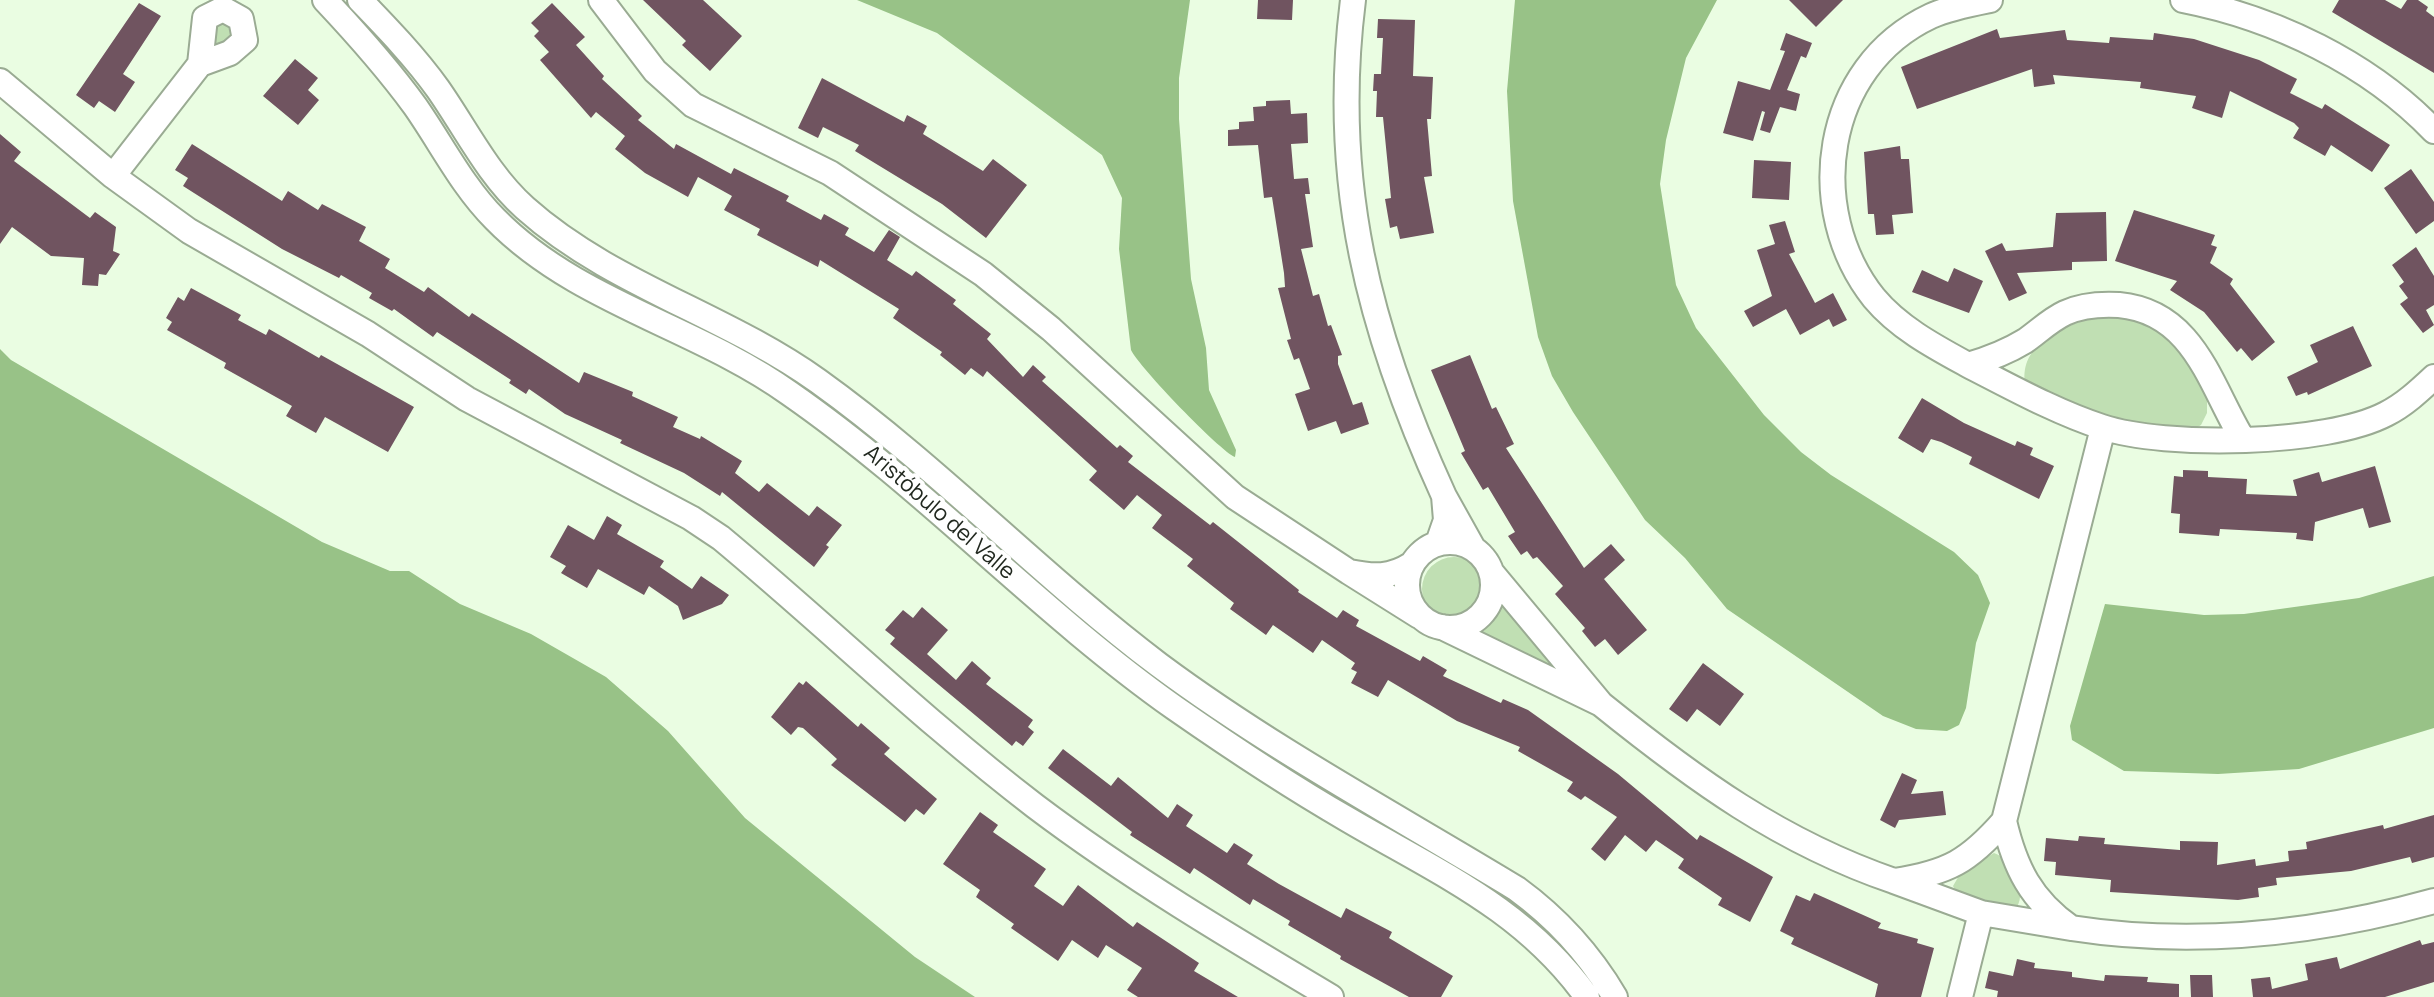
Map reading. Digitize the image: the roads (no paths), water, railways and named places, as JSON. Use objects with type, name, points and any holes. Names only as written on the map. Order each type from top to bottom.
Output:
[{"type":"street","name":"Aristóbulo del Valle","points":[[325,0],[413,104],[477,198],[514,236],[607,297],[721,351],[787,391],[876,458],[1045,605],[1172,706],[1326,807],[1484,898],[1521,924],[1548,949],[1587,997]]},
{"type":"street","name":"Aristóbulo del Valle","points":[[360,0],[398,39],[439,91],[488,167],[521,205],[555,234],[714,318],[816,380],[875,424],[1088,609],[1161,666],[1270,742],[1517,889],[1548,912],[1580,945],[1615,997]]},
{"type":"street","points":[[601,0],[655,71],[693,105],[830,173],[970,265],[1062,338],[1235,497],[1434,623],[1601,704],[1734,806],[1836,860],[1981,913],[2071,928],[2170,938],[2260,934],[2339,925],[2434,901]]},
{"type":"street","points":[[1353,0],[1346,113],[1362,269],[1385,354],[1444,496],[1473,548],[1601,704]]},
{"type":"street","points":[[1990,0],[1930,17],[1882,52],[1858,81],[1843,110],[1832,149],[1832,200],[1845,252],[1876,300],[1929,343],[1968,365],[2103,428],[2153,437],[2292,436],[2369,421],[2404,403],[2434,377]]},
{"type":"street","points":[[2183,0],[2281,29],[2334,55],[2382,88],[2434,131]]},
{"type":"street","points":[[113,176],[200,64]]},
{"type":"street","points":[[0,81],[113,176],[189,231],[368,334],[467,399],[691,518],[770,579],[922,714],[1035,806],[1151,889],[1331,997]]},
{"type":"street","points":[[1968,365],[2000,355],[2054,319],[2080,307],[2129,306],[2156,316],[2181,332],[2199,354],[2242,438]]},
{"type":"street","points":[[2071,928],[2049,912],[2030,890],[2012,853],[2004,821],[2103,428]]},
{"type":"street","points":[[1438,543],[1446,520],[1444,496]]},
{"type":"street","points":[[1349,572],[1395,575],[1438,543],[1450,542],[1473,548]]},
{"type":"street","points":[[1412,564],[1407,588],[1416,611],[1434,623],[1457,627],[1483,613],[1493,586],[1491,572]]},
{"type":"street","points":[[1894,881],[1945,870],[1968,858],[2004,821]]},
{"type":"street","points":[[1960,997],[1981,913]]}]
